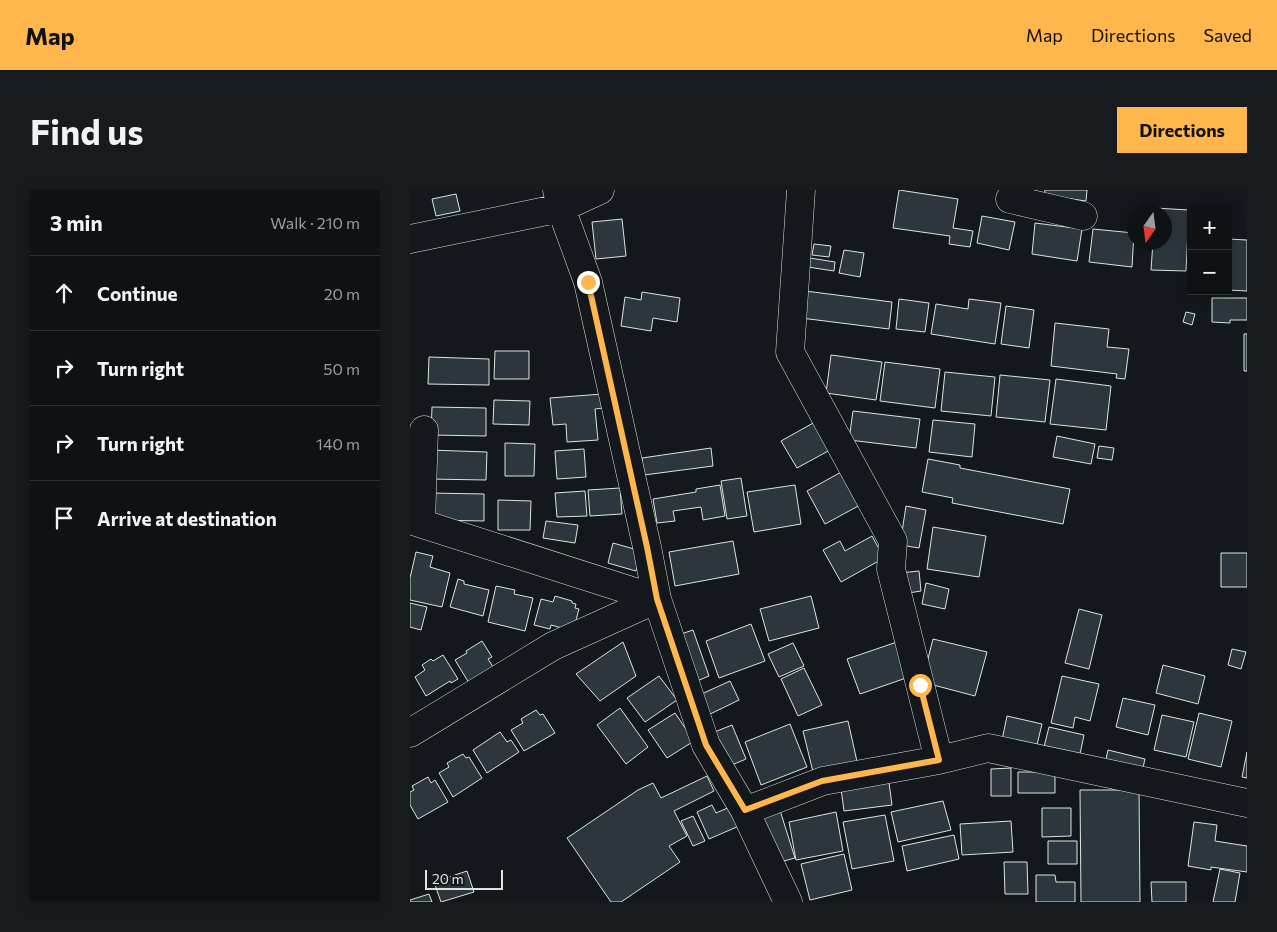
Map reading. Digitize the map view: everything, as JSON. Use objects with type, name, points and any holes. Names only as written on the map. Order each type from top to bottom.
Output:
[{"type":"street","points":[[410,239],[559,199],[600,190]]},
{"type":"street","points":[[801,190],[790,352],[893,541],[891,569],[939,760]]},
{"type":"street","points":[[1027,198],[1083,216]]},
{"type":"street","points":[[559,199],[588,282],[657,599],[706,745],[745,810],[788,902]]},
{"type":"street","points":[[424,430],[416,522],[657,599]]},
{"type":"street","points":[[410,733],[553,646],[657,599]]},
{"type":"street","points":[[745,810],[822,781],[939,760],[988,748],[1247,803]]},
{"type":"building","points":[[899,190],[958,199],[953,228],[973,231],[970,247],[949,244],[950,236],[893,228]]},
{"type":"building","points":[[1045,190],[1087,190],[1086,201],[1044,195]]},
{"type":"building","points":[[456,194],[460,211],[436,216],[432,199]]},
{"type":"building","points":[[1172,209],[1187,210],[1186,271],[1151,270],[1152,250],[1172,250]]},
{"type":"building","points":[[982,216],[1015,222],[1009,250],[977,243]]},
{"type":"building","points":[[622,219],[626,256],[596,259],[592,222]]},
{"type":"building","points":[[1035,223],[1082,229],[1077,261],[1032,254]]},
{"type":"building","points":[[1093,229],[1127,232],[1127,250],[1133,250],[1132,267],[1089,262]]},
{"type":"building","points":[[1232,239],[1247,240],[1247,291],[1232,290]]},
{"type":"building","points":[[814,244],[831,246],[829,257],[812,255]]},
{"type":"building","points":[[844,250],[864,253],[860,277],[839,273]]},
{"type":"building","points":[[810,258],[835,262],[834,271],[808,267]]},
{"type":"building","points":[[805,291],[892,302],[889,329],[801,318]]},
{"type":"building","points":[[642,292],[680,298],[677,322],[653,318],[651,331],[621,326],[625,297],[641,300]]},
{"type":"building","points":[[1212,298],[1247,298],[1247,320],[1230,320],[1230,323],[1212,322]]},
{"type":"building","points":[[899,299],[929,303],[925,332],[896,329]]},
{"type":"building","points":[[969,299],[1001,303],[995,344],[931,334],[936,304],[968,309]]},
{"type":"building","points":[[1006,306],[1034,310],[1029,348],[1001,344]]},
{"type":"building","points":[[1186,312],[1195,314],[1192,325],[1183,322]]},
{"type":"building","points":[[1055,323],[1109,329],[1107,347],[1129,349],[1125,379],[1116,378],[1117,374],[1051,366]]},
{"type":"building","points":[[1244,334],[1247,334],[1247,371],[1244,371]]},
{"type":"building","points":[[495,351],[529,351],[529,379],[494,379]]},
{"type":"building","points":[[831,355],[882,362],[876,400],[826,393]]},
{"type":"building","points":[[429,357],[489,359],[489,385],[428,384]]},
{"type":"building","points":[[885,362],[940,369],[935,408],[880,401]]},
{"type":"building","points":[[945,372],[995,377],[991,416],[941,411]]},
{"type":"building","points":[[1000,375],[1050,380],[1045,422],[996,417]]},
{"type":"building","points":[[1056,379],[1111,386],[1106,430],[1050,424]]},
{"type":"building","points":[[602,394],[603,408],[595,409],[598,440],[567,442],[566,424],[553,425],[550,398]]},
{"type":"building","points":[[494,400],[530,401],[529,425],[493,424]]},
{"type":"building","points":[[432,407],[486,408],[486,436],[431,435]]},
{"type":"building","points":[[853,411],[920,419],[916,448],[849,440]]},
{"type":"building","points":[[933,420],[975,424],[972,457],[929,452]]},
{"type":"building","points":[[815,422],[830,450],[797,468],[781,441]]},
{"type":"building","points":[[1057,436],[1095,444],[1091,464],[1053,457]]},
{"type":"building","points":[[505,443],[535,444],[534,476],[505,476]]},
{"type":"building","points":[[1099,446],[1114,448],[1112,460],[1097,458]]},
{"type":"building","points":[[711,448],[713,466],[644,475],[642,458]]},
{"type":"building","points":[[584,449],[586,477],[557,479],[555,451]]},
{"type":"building","points":[[430,450],[487,452],[486,480],[429,479]]},
{"type":"building","points":[[928,459],[960,465],[960,468],[1070,489],[1063,524],[952,503],[953,498],[922,492]]},
{"type":"building","points":[[843,471],[862,504],[825,524],[807,491]]},
{"type":"building","points":[[741,478],[747,516],[727,519],[721,481]]},
{"type":"building","points":[[720,485],[725,516],[703,520],[701,507],[673,511],[675,521],[657,523],[653,499],[696,492],[696,489]]},
{"type":"building","points":[[795,485],[801,524],[754,532],[747,492]]},
{"type":"building","points":[[620,488],[622,514],[590,516],[588,490]]},
{"type":"building","points":[[585,491],[587,516],[557,517],[555,493]]},
{"type":"building","points":[[431,493],[484,494],[484,521],[431,520]]},
{"type":"building","points":[[498,500],[531,501],[530,530],[498,530]]},
{"type":"building","points":[[906,506],[926,510],[919,548],[900,545]]},
{"type":"building","points":[[546,521],[578,525],[575,543],[543,538]]},
{"type":"building","points":[[933,527],[986,536],[979,577],[927,569]]},
{"type":"building","points":[[872,536],[884,558],[841,582],[823,550],[840,541],[845,551]]},
{"type":"building","points":[[733,541],[739,574],[675,586],[669,552]]},
{"type":"building","points":[[613,543],[641,551],[636,571],[608,563]]},
{"type":"building","points":[[416,552],[433,556],[430,567],[450,573],[442,607],[410,600],[410,578]]},
{"type":"building","points":[[1221,553],[1247,553],[1247,587],[1221,587]]},
{"type":"building","points":[[919,571],[921,591],[902,594],[899,573]]},
{"type":"building","points":[[458,579],[464,581],[464,584],[489,590],[483,616],[450,607]]},
{"type":"building","points":[[926,583],[949,589],[945,609],[922,604]]},
{"type":"building","points":[[496,586],[515,590],[514,594],[533,598],[525,631],[488,622]]},
{"type":"building","points":[[555,596],[572,601],[572,603],[576,604],[575,608],[579,609],[573,631],[551,625],[550,629],[534,625],[541,599],[553,602]]},
{"type":"building","points":[[811,596],[819,628],[769,641],[760,609]]},
{"type":"building","points":[[410,603],[427,607],[421,630],[410,627]]},
{"type":"building","points":[[1079,609],[1102,615],[1089,669],[1065,663]]},
{"type":"building","points":[[751,624],[765,661],[719,678],[706,641]]},
{"type":"building","points":[[693,630],[709,676],[697,681],[681,634]]},
{"type":"building","points":[[933,639],[987,652],[975,696],[922,682]]},
{"type":"building","points":[[482,641],[492,657],[488,659],[497,673],[472,688],[455,660]]},
{"type":"building","points":[[623,642],[636,676],[600,701],[576,674]]},
{"type":"building","points":[[897,642],[909,677],[860,694],[847,659]]},
{"type":"building","points":[[793,643],[804,666],[779,677],[768,654]]},
{"type":"building","points":[[1232,649],[1246,652],[1241,669],[1228,665]]},
{"type":"building","points":[[443,655],[458,679],[451,683],[450,681],[426,696],[415,677],[425,670],[422,665],[431,659],[433,661]]},
{"type":"building","points":[[1163,665],[1205,676],[1198,704],[1156,693]]},
{"type":"building","points":[[804,668],[822,705],[798,716],[781,679]]},
{"type":"building","points":[[659,676],[677,700],[645,722],[627,698]]},
{"type":"building","points":[[1062,676],[1099,684],[1090,721],[1075,717],[1073,728],[1051,723]]},
{"type":"building","points":[[730,681],[739,700],[704,717],[695,697]]},
{"type":"building","points":[[1123,698],[1155,705],[1148,735],[1116,727]]},
{"type":"building","points":[[620,708],[648,747],[626,764],[597,725]]},
{"type":"building","points":[[536,710],[540,715],[543,714],[555,733],[524,751],[511,730],[523,723],[521,719]]},
{"type":"building","points":[[675,713],[694,741],[667,758],[648,730]]},
{"type":"building","points":[[1199,713],[1232,721],[1221,767],[1188,759]]},
{"type":"building","points":[[1162,715],[1194,722],[1186,757],[1154,750]]},
{"type":"building","points":[[1007,716],[1042,724],[1036,749],[1002,740]]},
{"type":"building","points":[[848,721],[858,766],[814,776],[803,731]]},
{"type":"building","points":[[790,724],[807,767],[761,785],[745,742]]},
{"type":"building","points":[[732,725],[746,759],[727,767],[712,733]]},
{"type":"building","points":[[1049,727],[1084,735],[1079,759],[1043,751]]},
{"type":"building","points":[[500,732],[507,742],[511,740],[519,752],[487,773],[473,750]]},
{"type":"building","points":[[1108,750],[1145,759],[1141,776],[1104,768]]},
{"type":"building","points":[[1247,752],[1247,778],[1242,777]]},
{"type":"building","points":[[463,754],[466,758],[469,757],[482,778],[453,797],[439,773],[449,767],[447,763]]},
{"type":"building","points":[[1011,768],[1011,796],[991,796],[991,769]]},
{"type":"building","points":[[1018,772],[1055,772],[1055,793],[1018,793]]},
{"type":"building","points":[[888,775],[892,805],[844,811],[840,781]]},
{"type":"building","points":[[707,776],[714,791],[674,811],[687,836],[669,846],[680,862],[621,902],[611,902],[567,838],[638,790],[653,783],[661,798]]},
{"type":"building","points":[[428,777],[431,783],[435,780],[448,802],[418,819],[410,805],[410,792],[414,790],[412,786]]},
{"type":"building","points":[[1080,790],[1139,790],[1140,902],[1081,902]]},
{"type":"building","points":[[943,801],[951,830],[898,842],[891,812]]},
{"type":"building","points":[[778,804],[795,858],[773,864],[756,811]]},
{"type":"building","points":[[712,805],[716,813],[730,807],[739,826],[709,839],[697,812]]},
{"type":"building","points":[[1042,808],[1071,808],[1071,836],[1042,837]]},
{"type":"building","points":[[836,812],[843,851],[796,860],[789,822]]},
{"type":"building","points":[[885,815],[894,861],[852,869],[843,822]]},
{"type":"building","points":[[693,816],[705,841],[693,846],[681,821]]},
{"type":"building","points":[[1011,821],[1013,852],[962,855],[960,824]]},
{"type":"building","points":[[1194,822],[1217,825],[1215,841],[1247,846],[1247,872],[1211,867],[1211,870],[1188,866]]},
{"type":"building","points":[[954,835],[959,859],[907,871],[902,846]]},
{"type":"building","points":[[1048,841],[1077,841],[1077,864],[1048,864]]},
{"type":"building","points":[[844,854],[852,890],[810,900],[801,864]]},
{"type":"building","points":[[1004,862],[1027,862],[1028,894],[1005,894]]},
{"type":"building","points":[[1220,869],[1240,873],[1235,902],[1213,902]]},
{"type":"building","points":[[467,871],[474,892],[441,902],[434,882]]},
{"type":"building","points":[[1036,875],[1055,875],[1056,882],[1075,882],[1075,902],[1036,902]]},
{"type":"building","points":[[1151,882],[1186,882],[1186,902],[1152,902]]},
{"type":"building","points":[[429,894],[432,902],[410,902],[410,900]]},
{"type":"route","points":[[588,282],[657,599],[706,745],[745,810],[822,781],[939,760],[920,685]]}]
